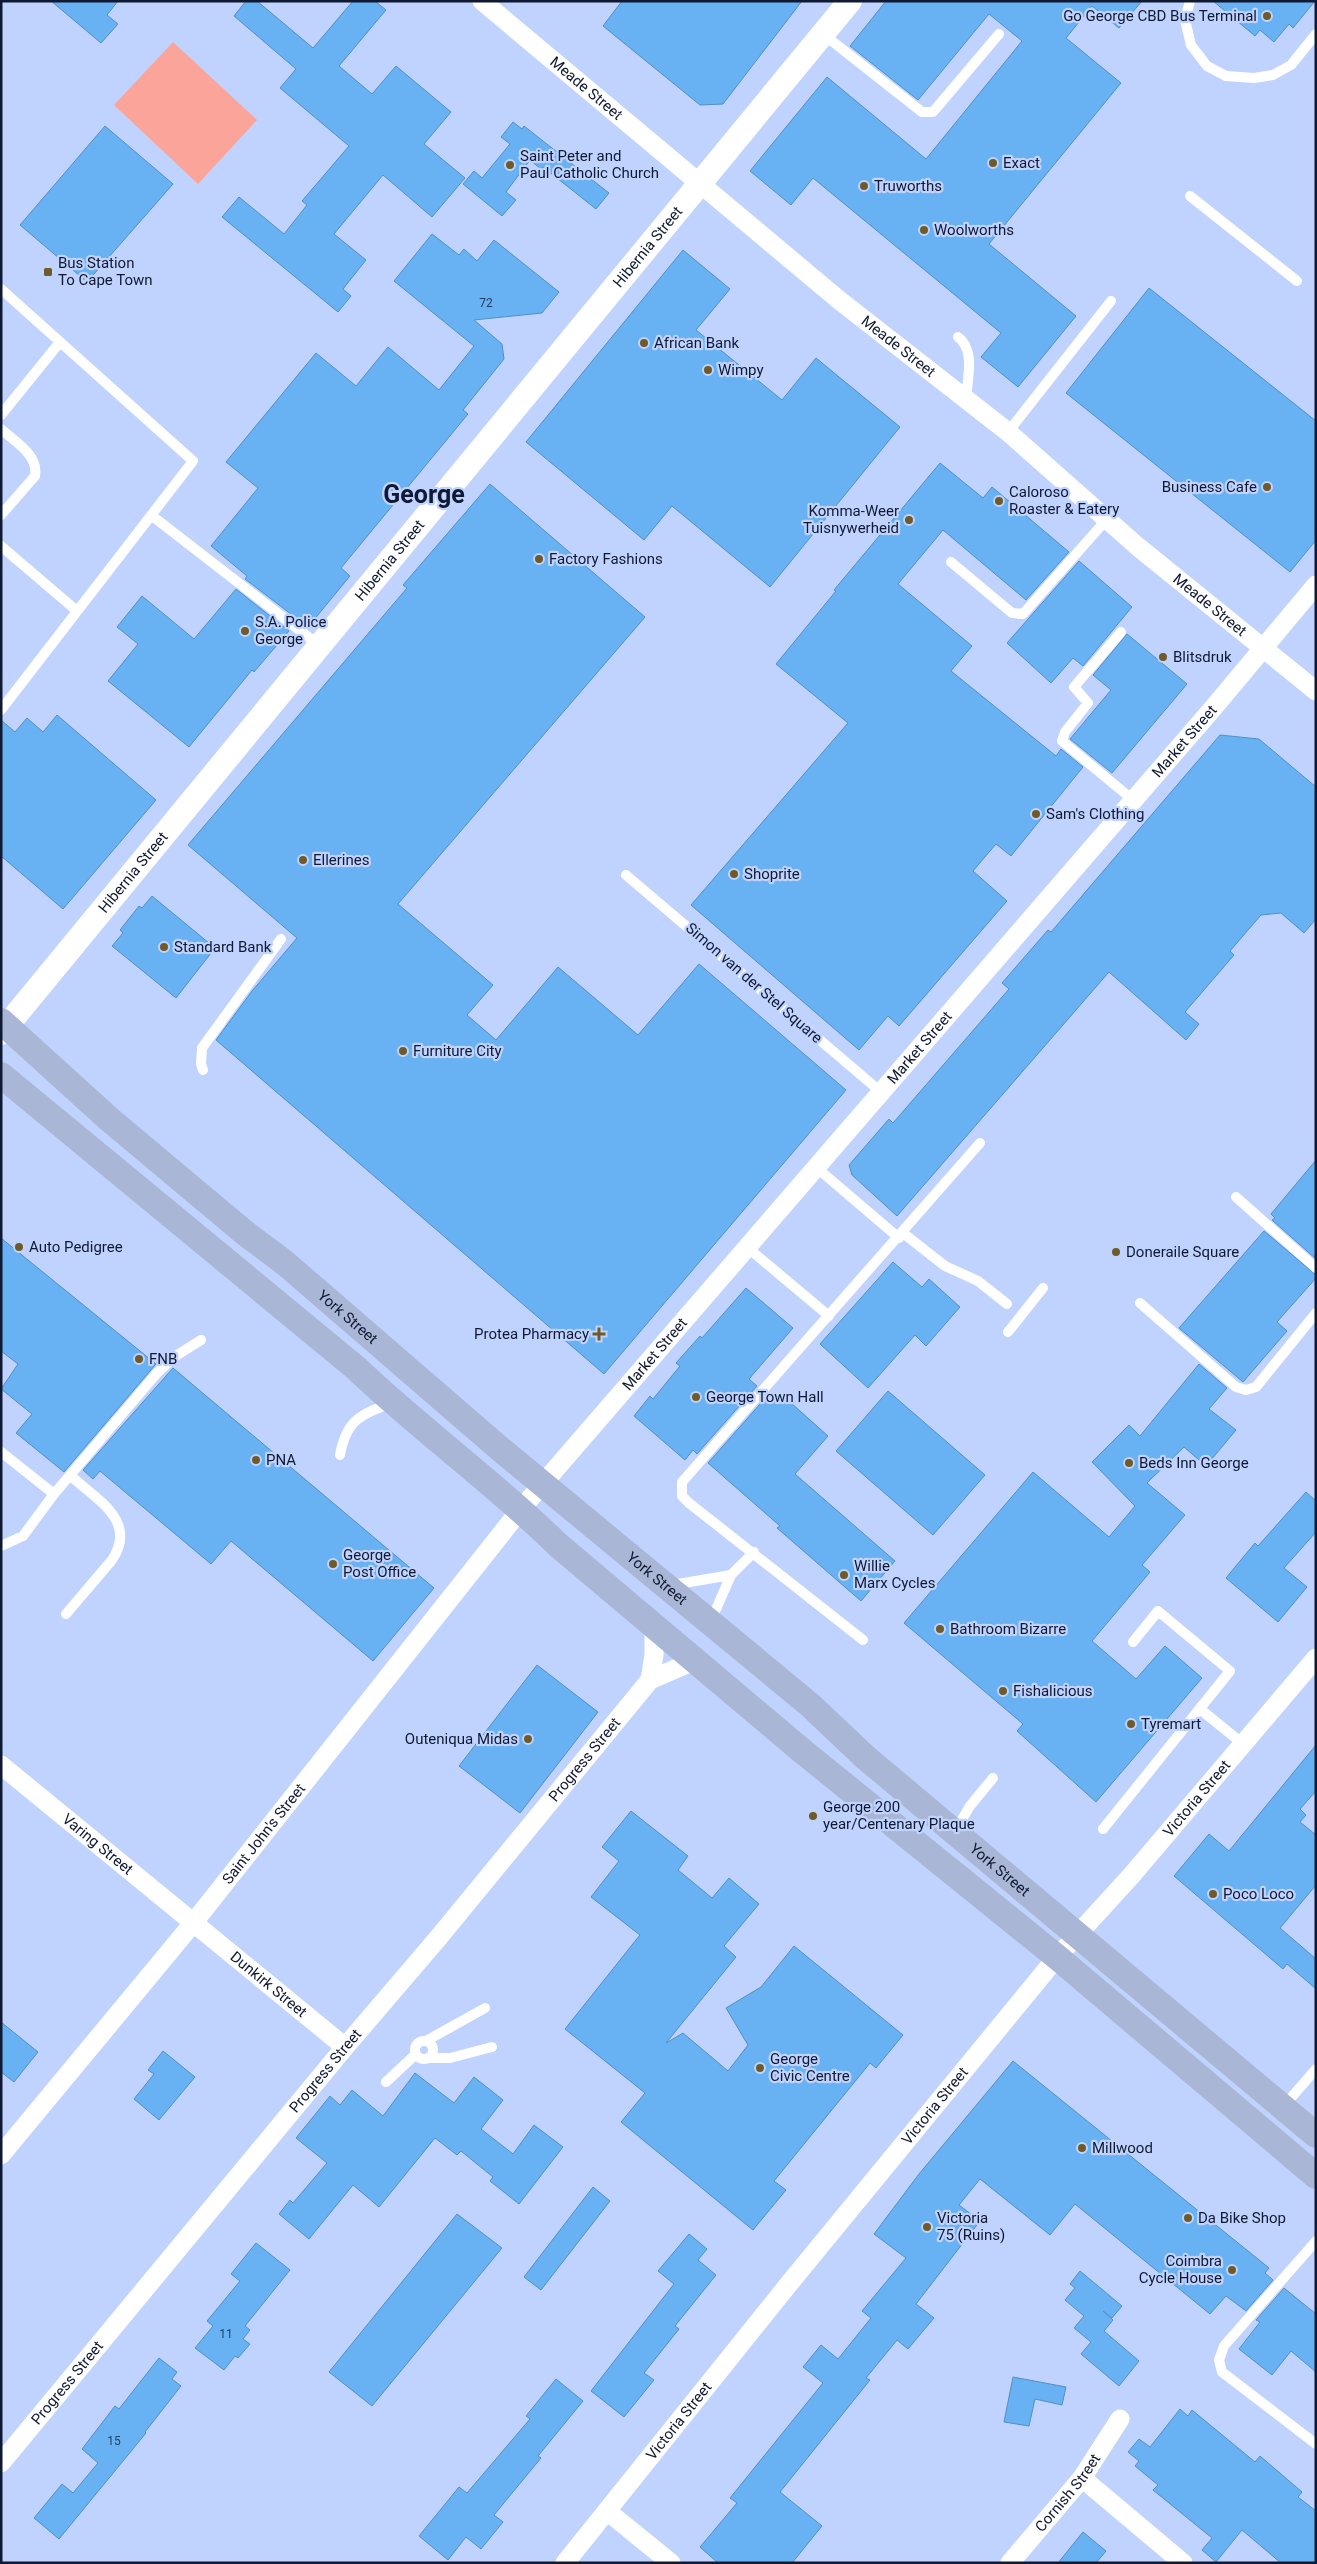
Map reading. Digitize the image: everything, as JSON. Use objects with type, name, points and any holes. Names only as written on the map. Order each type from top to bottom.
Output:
[{"type":"main road","name":"York Street","points":[[3,1026],[109,1119],[245,1233],[285,1262],[543,1484],[810,1705],[865,1757],[1316,2135]]},
{"type":"main road","name":"York Street","points":[[1,1075],[356,1368],[393,1403],[521,1509],[558,1545],[801,1750],[1058,1957],[1316,2176]]},
{"type":"street","name":"Meade Street","points":[[482,1],[699,184],[1008,432],[1107,519],[1316,691]]},
{"type":"street","name":"Hibernia Street","points":[[3,1026],[320,646],[850,1]]},
{"type":"street","name":"Market Street","points":[[521,1509],[1214,707],[1262,647],[1316,585]]},
{"type":"street","name":"Saint John's Street","points":[[1,2155],[194,1922],[521,1509]]},
{"type":"street","points":[[650,1680],[654,1655],[654,1625]]},
{"type":"street","name":"Victoria Street","points":[[565,2563],[788,2285],[1058,1957],[1316,1658]]},
{"type":"street","name":"Progress Street","points":[[1,2463],[344,2047],[439,1937],[650,1680],[696,1660]]},
{"type":"street","name":"Varing Street","points":[[1,1765],[194,1922]]},
{"type":"street","name":"Dunkirk Street","points":[[194,1922],[344,2047]]},
{"type":"street","name":"Cornish Street","points":[[1010,2563],[1082,2478],[1120,2419]]},
{"type":"street","points":[[1082,2478],[1183,2563]]},
{"type":"street","points":[[607,2511],[671,2563]]},
{"type":"lane","points":[[1190,1],[1185,20],[1191,45],[1207,66],[1226,76],[1254,78],[1273,75],[1291,65],[1316,34]]},
{"type":"lane","points":[[823,34],[922,112],[927,113],[933,112],[940,105],[999,34]]},
{"type":"lane","points":[[1190,196],[1296,281]]},
{"type":"lane","points":[[1,710],[193,461],[60,342],[3,294]]},
{"type":"lane","points":[[1008,432],[1110,301]]},
{"type":"lane","points":[[958,337],[963,340],[969,354],[966,400]]},
{"type":"lane","points":[[1,415],[60,342]]},
{"type":"lane","points":[[1,429],[34,459],[36,467],[35,476],[1,515]]},
{"type":"lane","points":[[151,515],[320,646]]},
{"type":"lane","points":[[951,562],[1012,613],[1023,614],[1107,519]]},
{"type":"lane","points":[[1,546],[77,611]]},
{"type":"lane","points":[[1121,632],[1074,687],[1088,703],[1064,734],[1062,741],[1133,800]]},
{"type":"lane","name":"Simon van der Stel Square","points":[[626,875],[881,1092]]},
{"type":"lane","points":[[203,1070],[200,1055],[206,1042],[281,939]]},
{"type":"lane","points":[[863,1640],[682,1496],[682,1482],[980,1143]]},
{"type":"lane","points":[[817,1168],[901,1235],[945,1266],[978,1281],[1007,1304]]},
{"type":"lane","points":[[1236,1197],[1316,1268]]},
{"type":"lane","points":[[748,1248],[829,1316]]},
{"type":"lane","points":[[1008,1332],[1043,1288]]},
{"type":"lane","points":[[1140,1303],[1236,1387],[1246,1390],[1256,1387],[1316,1314]]},
{"type":"lane","points":[[1,1546],[22,1536],[54,1494],[157,1373],[174,1357],[201,1340]]},
{"type":"lane","points":[[340,1455],[344,1436],[356,1420],[372,1410],[393,1403]]},
{"type":"lane","points":[[1,1452],[54,1494]]},
{"type":"lane","points":[[66,1614],[119,1551],[122,1536],[121,1529],[110,1512],[70,1476]]},
{"type":"lane","points":[[710,1624],[731,1575],[754,1552]]},
{"type":"lane","points":[[666,1586],[731,1575]]},
{"type":"lane","points":[[1103,1829],[1230,1671],[1158,1612],[1133,1642]]},
{"type":"lane","points":[[1200,1709],[1243,1744]]},
{"type":"lane","points":[[954,1832],[970,1806],[993,1778]]},
{"type":"lane","points":[[386,2082],[416,2054],[416,2045],[420,2042],[426,2041],[485,2008]]},
{"type":"lane","points":[[426,2041],[431,2044],[433,2049],[428,2058]]},
{"type":"lane","points":[[416,2054],[420,2058],[450,2058],[492,2047]]},
{"type":"lane","points":[[1283,2108],[1316,2068]]},
{"type":"lane","points":[[1316,2241],[1224,2346],[1218,2360],[1222,2372],[1316,2444]]},
{"type":"shaded area","points":[[173,42],[257,120],[198,184],[114,105]]},
{"type":"building","points":[[51,1],[118,1],[107,15],[118,24],[101,43]]},
{"type":"building","points":[[246,1],[257,1],[313,48],[353,1],[375,1],[386,10],[339,66],[372,94],[396,66],[451,112],[424,144],[465,178],[432,217],[383,175],[334,234],[366,260],[343,289],[351,296],[338,312],[222,217],[239,197],[284,234],[307,205],[302,201],[349,146],[280,88],[296,69],[234,16]]},
{"type":"building","points":[[622,1],[802,1],[723,104],[700,105],[603,26]]},
{"type":"building","points":[[886,1],[1142,1],[1119,28],[1092,6],[1066,38],[1121,83],[989,244],[1076,316],[1018,387],[981,357],[1001,333],[813,178],[791,205],[750,171],[827,77],[926,159],[1022,41],[989,14],[918,100],[850,46]]},
{"type":"building","name":"Go George CBD Bus Terminal","points":[[1213,1],[1315,1],[1293,28],[1289,24],[1274,42],[1260,30],[1255,36]]},
{"type":"building","name":"Saint Peter and Paul Catholic Church","points":[[513,122],[522,129],[524,126],[609,193],[596,209],[543,167],[541,169],[530,160],[506,192],[516,200],[502,216],[463,184],[474,171],[482,178],[510,144],[501,137]]},
{"type":"building","points":[[105,126],[173,184],[87,282],[20,225]]},
{"type":"building","points":[[432,234],[459,255],[464,249],[477,261],[494,240],[559,292],[542,313],[474,320],[502,344],[504,359],[463,410],[468,414],[341,568],[350,576],[308,627],[245,579],[247,576],[211,546],[258,488],[226,462],[316,353],[356,386],[388,347],[439,390],[474,346],[394,281]]},
{"type":"building","points":[[683,250],[730,289],[696,330],[782,400],[816,358],[900,427],[770,587],[672,506],[644,540],[526,442]]},
{"type":"building","points":[[1149,288],[1316,421],[1316,540],[1290,572],[1066,393]]},
{"type":"building","points":[[940,463],[983,498],[992,487],[1069,552],[1026,600],[943,530],[898,584],[972,646],[951,671],[1056,756],[1061,749],[1083,767],[1011,856],[996,844],[973,871],[1007,901],[899,1026],[888,1016],[859,1050],[691,905],[848,723],[776,664],[836,591],[834,590]]},
{"type":"building","points":[[490,484],[645,617],[398,904],[493,985],[467,1015],[496,1040],[558,967],[638,1035],[699,964],[846,1090],[604,1374],[216,1040],[252,991],[297,938],[188,845],[407,588],[403,585]]},
{"type":"building","points":[[1079,561],[1132,607],[1083,666],[1073,658],[1051,683],[1007,643]]},
{"type":"building","points":[[236,589],[289,631],[254,672],[252,670],[189,747],[108,681],[138,644],[117,627],[142,596],[194,639]]},
{"type":"building","points":[[1127,634],[1187,684],[1112,773],[1070,739],[1111,690],[1093,675]]},
{"type":"building","points":[[57,715],[156,800],[63,909],[1,856],[1,720],[15,732],[27,718],[43,732]]},
{"type":"building","points":[[1220,735],[1259,739],[1316,787],[1316,919],[1304,933],[1281,913],[1261,915],[1230,951],[1234,955],[1185,1012],[1199,1024],[1186,1040],[1109,972],[897,1216],[852,1175],[849,1165],[889,1119],[893,1123],[1009,989],[1002,983],[1048,930],[1051,932]]},
{"type":"building","name":"Standard Bank","points":[[152,896],[215,948],[176,998],[112,946],[123,933],[120,930],[139,906],[142,908]]},
{"type":"building","points":[[1316,1160],[1316,1259],[1272,1220],[1275,1218],[1271,1214]]},
{"type":"building","points":[[1264,1231],[1316,1275],[1316,1278],[1277,1322],[1287,1331],[1243,1382],[1179,1328]]},
{"type":"building","points":[[1,1238],[156,1364],[64,1472],[16,1433],[32,1414],[1,1389],[18,1364],[1,1351]]},
{"type":"building","points":[[893,1262],[922,1287],[929,1279],[960,1307],[926,1346],[915,1335],[868,1388],[820,1344]]},
{"type":"building","points":[[746,1288],[793,1328],[749,1379],[757,1386],[697,1454],[693,1450],[685,1460],[634,1416],[650,1396],[653,1399],[680,1366],[676,1363],[700,1336],[702,1338]]},
{"type":"building","points":[[1199,1364],[1227,1388],[1209,1409],[1236,1430],[1206,1466],[1184,1447],[1147,1483],[1185,1515],[1142,1565],[1150,1572],[1092,1641],[1136,1679],[1165,1646],[1202,1678],[1096,1802],[1017,1731],[1023,1724],[904,1623],[1033,1472],[1109,1537],[1135,1506],[1092,1462],[1129,1425],[1140,1436]]},
{"type":"building","points":[[173,1368],[434,1588],[373,1661],[231,1541],[211,1564],[100,1471],[93,1479],[83,1470]]},
{"type":"building","points":[[888,1391],[985,1475],[933,1535],[836,1451]]},
{"type":"building","points":[[781,1394],[828,1436],[795,1474],[895,1561],[861,1601],[777,1528],[780,1526],[708,1463],[768,1395],[775,1401]]},
{"type":"building","points":[[1306,1492],[1316,1501],[1316,1532],[1284,1568],[1307,1587],[1278,1622],[1226,1578],[1255,1543],[1258,1546]]},
{"type":"building","name":"Outeniqua Midas","points":[[537,1665],[598,1712],[520,1813],[459,1766]]},
{"type":"building","points":[[1316,1745],[1316,1791],[1300,1809],[1306,1815],[1300,1822],[1316,1835],[1316,1885],[1280,1928],[1316,1959],[1316,1989],[1287,1964],[1283,1969],[1174,1876],[1209,1834],[1229,1851]]},
{"type":"building","points":[[631,1811],[688,1856],[678,1870],[712,1898],[729,1878],[759,1904],[724,1946],[736,1957],[666,2043],[683,2033],[728,2071],[748,2045],[726,2008],[761,1987],[794,1946],[903,2035],[876,2068],[870,2063],[774,2181],[786,2190],[753,2230],[621,2122],[645,2093],[565,2029],[640,1935],[591,1897],[619,1861],[602,1847]]},
{"type":"building","points":[[1,2022],[38,2052],[14,2082],[1,2072]]},
{"type":"building","points":[[163,2051],[195,2077],[159,2120],[134,2099],[154,2074],[148,2070]]},
{"type":"building","points":[[1013,2061],[1269,2268],[1265,2273],[1273,2280],[1246,2311],[1226,2296],[1210,2314],[1075,2204],[1050,2235],[980,2179],[959,2205],[980,2221],[916,2304],[934,2318],[908,2349],[897,2340],[866,2378],[870,2380],[780,2492],[822,2526],[792,2563],[718,2563],[700,2547],[737,2503],[730,2498],[823,2383],[803,2367],[821,2345],[838,2359],[871,2318],[862,2311],[906,2258],[874,2234],[919,2174]]},
{"type":"building","points":[[415,2073],[454,2103],[474,2077],[503,2100],[481,2129],[513,2154],[534,2125],[563,2147],[519,2204],[490,2181],[493,2177],[461,2151],[457,2155],[435,2138],[379,2207],[353,2185],[309,2239],[279,2214],[290,2200],[293,2203],[327,2163],[296,2138],[330,2096],[340,2105],[352,2090],[383,2116]]},
{"type":"building","points":[[593,2187],[610,2201],[541,2290],[524,2277]]},
{"type":"building","points":[[457,2214],[502,2248],[372,2406],[329,2372]]},
{"type":"building","points":[[689,2234],[707,2249],[698,2260],[716,2275],[675,2326],[679,2329],[644,2373],[654,2380],[624,2417],[591,2391],[674,2284],[658,2271]]},
{"type":"building","points":[[256,2243],[290,2270],[245,2326],[250,2330],[243,2339],[250,2344],[238,2358],[235,2356],[224,2370],[195,2348],[213,2326],[207,2321],[240,2281],[231,2274]]},
{"type":"building","points":[[1080,2271],[1122,2306],[1112,2318],[1103,2311],[1113,2320],[1104,2331],[1139,2361],[1119,2386],[1081,2354],[1091,2342],[1074,2328],[1084,2316],[1065,2300],[1075,2288],[1070,2284]]},
{"type":"building","points":[[1284,2288],[1316,2314],[1316,2372],[1291,2351],[1272,2375],[1239,2349],[1260,2322],[1256,2320]]},
{"type":"building","points":[[159,2358],[177,2372],[172,2379],[181,2386],[146,2433],[59,2539],[34,2518],[62,2484],[73,2493],[98,2463],[82,2449],[115,2406],[119,2409]]},
{"type":"building","points":[[1013,2377],[1066,2387],[1062,2405],[1035,2399],[1029,2426],[1004,2422]]},
{"type":"building","points":[[556,2379],[583,2401],[538,2456],[541,2458],[494,2515],[503,2522],[481,2549],[466,2537],[448,2560],[419,2536],[459,2487],[467,2493],[530,2419],[526,2416]]},
{"type":"building","points":[[1180,2409],[1188,2416],[1192,2410],[1255,2462],[1260,2456],[1302,2492],[1298,2497],[1316,2511],[1316,2563],[1281,2563],[1242,2530],[1216,2562],[1202,2550],[1212,2538],[1153,2490],[1158,2485],[1135,2466],[1139,2461],[1128,2452],[1139,2439],[1150,2447]]},
{"type":"building","points":[[1083,2532],[1106,2551],[1096,2563],[1058,2563]]},
{"type":"place","name":"Go George CBD Bus Terminal","points":[[1267,16]]},
{"type":"place","name":"Exact","points":[[993,163]]},
{"type":"place","name":"Saint Peter and Paul Catholic Church","points":[[510,165]]},
{"type":"place","name":"Truworths","points":[[864,186]]},
{"type":"place","name":"Woolworths","points":[[924,230]]},
{"type":"place","name":"Bus Station To Cape Town","points":[[48,272]]},
{"type":"place","name":"African Bank","points":[[644,343]]},
{"type":"place","name":"Wimpy","points":[[708,370]]},
{"type":"place","name":"Business Cafe","points":[[1267,487]]},
{"type":"place","name":"Caloroso Roaster & Eatery","points":[[999,501]]},
{"type":"place","name":"Komma-Weer Tuisnywerheid","points":[[909,520]]},
{"type":"place","name":"Factory Fashions","points":[[539,559]]},
{"type":"place","name":"S.A. Police George","points":[[245,631]]},
{"type":"place","name":"Blitsdruk","points":[[1163,657]]},
{"type":"place","name":"Sam's Clothing","points":[[1036,814]]},
{"type":"place","name":"Ellerines","points":[[303,860]]},
{"type":"place","name":"Shoprite","points":[[734,874]]},
{"type":"place","name":"Standard Bank","points":[[164,947]]},
{"type":"place","name":"Furniture City","points":[[403,1051]]},
{"type":"place","name":"Auto Pedigree","points":[[19,1247]]},
{"type":"place","name":"Doneraile Square","points":[[1116,1252]]},
{"type":"place","name":"Protea Pharmacy","points":[[599,1334]]},
{"type":"place","name":"FNB","points":[[139,1359]]},
{"type":"place","name":"George Town Hall","points":[[696,1397]]},
{"type":"place","name":"PNA","points":[[256,1460]]},
{"type":"place","name":"Beds Inn George","points":[[1129,1463]]},
{"type":"place","name":"George Post Office","points":[[333,1564]]},
{"type":"place","name":"Willie Marx Cycles","points":[[844,1575]]},
{"type":"place","name":"Bathroom Bizarre","points":[[940,1629]]},
{"type":"place","name":"Fishalicious","points":[[1003,1691]]},
{"type":"place","name":"Tyremart","points":[[1131,1724]]},
{"type":"place","name":"Outeniqua Midas","points":[[528,1739]]},
{"type":"place","name":"George 200 year/Centenary Plaque","points":[[813,1816]]},
{"type":"place","name":"Poco Loco","points":[[1213,1894]]},
{"type":"place","name":"George Civic Centre","points":[[760,2068]]},
{"type":"place","name":"Millwood","points":[[1082,2148]]},
{"type":"place","name":"Da Bike Shop","points":[[1188,2218]]},
{"type":"place","name":"Victoria 75 (Ruins)","points":[[927,2227]]},
{"type":"place","name":"Coimbra Cycle House","points":[[1232,2270]]},
{"type":"district","name":"George","points":[[424,494]]}]
